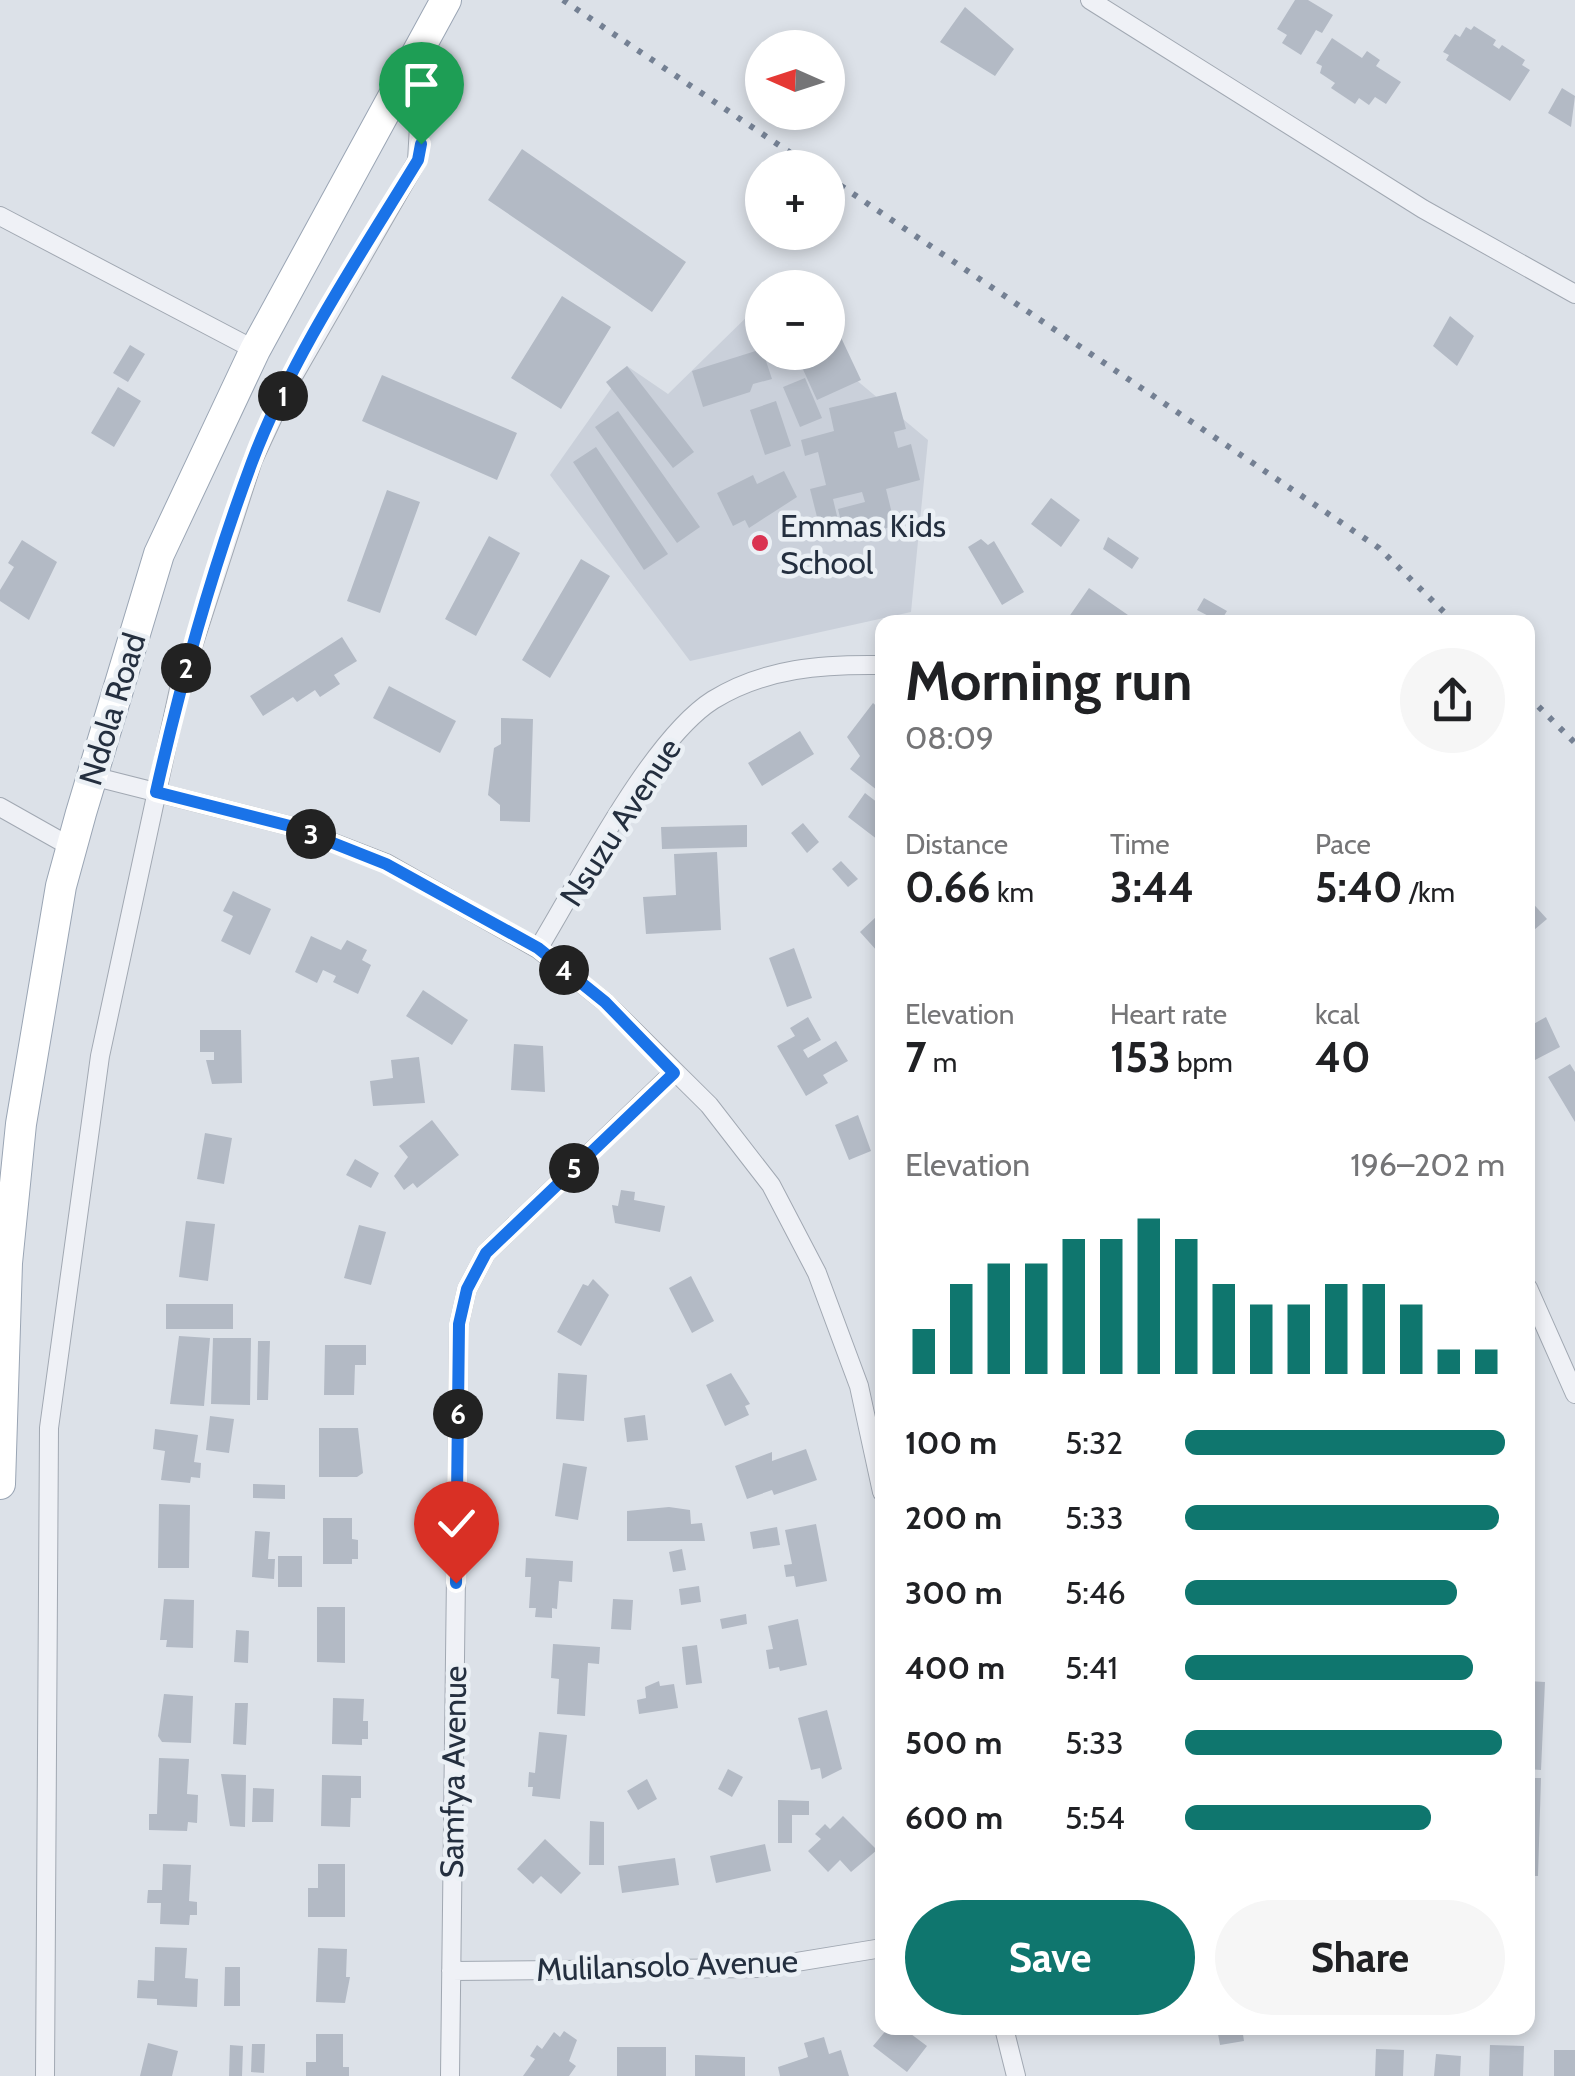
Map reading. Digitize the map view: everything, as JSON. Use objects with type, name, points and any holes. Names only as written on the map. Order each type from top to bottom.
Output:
[{"type":"main road","name":"Ndola Road","points":[[0,1484],[7,1263],[22,1124],[71,847],[92,776],[159,554],[255,350],[446,0]]},
{"type":"street","points":[[1090,0],[1423,208],[1575,294]]},
{"type":"street","points":[[45,2076],[49,1428],[100,1056],[179,689],[253,460],[331,307],[418,160],[419,126],[398,82]]},
{"type":"street","points":[[0,216],[255,350]]},
{"type":"street","name":"Nsuzu Avenue","points":[[538,948],[641,782],[676,734],[710,702],[744,684],[785,672],[829,664],[875,665]]},
{"type":"street","points":[[92,776],[290,826],[386,864],[538,948],[605,1002],[708,1105],[770,1184],[817,1273],[859,1386],[875,1460]]},
{"type":"street","points":[[0,806],[71,847]]},
{"type":"street","name":"Samfya Avenue","points":[[450,2076],[459,1324],[467,1289],[486,1253],[674,1073]]},
{"type":"street","points":[[1535,1304],[1575,1394]]},
{"type":"street","name":"Mulilansolo Avenue","points":[[451,1971],[760,1968],[875,1949]]},
{"type":"street","points":[[1006,2035],[1016,2076]]},
{"type":"shaded area","name":"Emmas Kids School","points":[[745,319],[745,370],[844,370],[928,440],[911,612],[875,615],[875,620],[690,661],[550,475],[627,366],[668,394]]},
{"type":"building","points":[[1295,0],[1308,0],[1333,15],[1322,33],[1316,30],[1301,55],[1282,43],[1287,35],[1277,29]]},
{"type":"building","points":[[965,7],[1014,49],[995,76],[940,42]]},
{"type":"building","points":[[1474,26],[1496,40],[1493,45],[1499,49],[1502,45],[1525,60],[1522,65],[1530,70],[1510,101],[1446,60],[1449,55],[1443,52],[1455,34],[1460,37],[1466,27],[1471,30]]},
{"type":"building","points":[[1332,38],[1362,58],[1367,51],[1380,60],[1376,66],[1401,82],[1386,104],[1375,97],[1369,105],[1359,98],[1355,104],[1331,88],[1335,83],[1320,73],[1322,66],[1316,63]]},
{"type":"building","points":[[1562,88],[1575,96],[1571,127],[1548,113]]},
{"type":"building","points":[[522,149],[686,262],[652,312],[488,200]]},
{"type":"building","points":[[562,296],[611,327],[561,409],[511,378]]},
{"type":"building","points":[[1450,316],[1474,336],[1457,366],[1433,346]]},
{"type":"building","points":[[130,345],[145,354],[128,382],[113,373]]},
{"type":"building","points":[[845,346],[861,380],[817,400],[803,370],[845,370]]},
{"type":"building","points":[[745,354],[745,370],[769,370],[772,379],[753,384],[750,392],[703,407],[692,371]]},
{"type":"building","points":[[627,366],[694,452],[673,468],[606,382]]},
{"type":"building","points":[[382,375],[517,433],[497,480],[362,421]]},
{"type":"building","points":[[805,378],[822,418],[800,427],[783,387]]},
{"type":"building","points":[[118,387],[141,401],[114,447],[91,433]]},
{"type":"building","points":[[896,392],[906,429],[894,432],[898,448],[911,444],[920,480],[886,489],[895,526],[845,538],[838,509],[865,502],[862,492],[833,499],[838,520],[819,525],[810,489],[826,485],[818,452],[805,456],[801,440],[834,431],[829,408]]},
{"type":"building","points":[[776,401],[791,446],[765,455],[750,410]]},
{"type":"building","points":[[618,411],[700,527],[677,543],[595,427]]},
{"type":"building","points":[[596,447],[668,554],[644,570],[573,462]]},
{"type":"building","points":[[784,471],[797,497],[749,528],[745,520],[733,526],[717,493],[753,475],[757,484]]},
{"type":"building","points":[[387,490],[420,502],[380,613],[347,601]]},
{"type":"building","points":[[1051,498],[1080,520],[1061,547],[1031,524]]},
{"type":"building","points":[[489,536],[520,553],[476,636],[445,619]]},
{"type":"building","points":[[1108,537],[1139,558],[1132,569],[1103,549]]},
{"type":"building","points":[[981,539],[988,545],[994,541],[1024,592],[1002,605],[968,547]]},
{"type":"building","points":[[22,540],[57,562],[29,620],[0,601],[0,590],[14,567],[8,563]]},
{"type":"building","points":[[581,559],[610,576],[550,678],[522,660]]},
{"type":"building","points":[[1089,588],[1128,615],[1070,615]]},
{"type":"building","points":[[1204,598],[1227,611],[1224,615],[1207,615],[1197,610]]},
{"type":"building","points":[[342,637],[357,661],[334,675],[340,684],[320,697],[315,690],[297,702],[293,697],[263,716],[250,696]]},
{"type":"building","points":[[389,686],[456,721],[440,753],[373,718]]},
{"type":"building","points":[[873,703],[875,789],[850,769],[860,756],[847,737]]},
{"type":"building","points":[[501,718],[533,719],[530,822],[500,821],[500,805],[488,795],[494,748],[501,744]]},
{"type":"building","points":[[800,731],[814,754],[762,786],[748,763]]},
{"type":"building","points":[[865,793],[875,801],[875,838],[848,817]]},
{"type":"building","points":[[803,823],[819,842],[807,853],[791,833]]},
{"type":"building","points":[[747,825],[747,847],[662,849],[661,827]]},
{"type":"building","points":[[717,852],[721,930],[646,934],[643,897],[676,895],[674,854]]},
{"type":"building","points":[[841,861],[858,879],[848,887],[832,869]]},
{"type":"building","points":[[233,891],[271,909],[250,955],[221,941],[233,916],[223,911]]},
{"type":"building","points":[[1535,906],[1547,919],[1535,929]]},
{"type":"building","points":[[875,918],[875,949],[860,932]]},
{"type":"building","points":[[311,936],[341,950],[347,940],[367,950],[362,960],[371,965],[358,994],[333,982],[336,976],[323,970],[317,983],[295,972]]},
{"type":"building","points":[[794,948],[812,998],[787,1007],[769,958]]},
{"type":"building","points":[[423,990],[468,1020],[452,1045],[406,1016]]},
{"type":"building","points":[[808,1017],[821,1040],[803,1050],[808,1058],[836,1041],[848,1061],[823,1075],[828,1083],[806,1096],[777,1046],[795,1036],[790,1028]]},
{"type":"building","points":[[1546,1017],[1560,1047],[1535,1060],[1535,1023]]},
{"type":"building","points":[[200,1030],[241,1030],[242,1083],[212,1084],[206,1060],[214,1060],[214,1052],[200,1052]]},
{"type":"building","points":[[514,1044],[543,1046],[545,1092],[511,1090]]},
{"type":"building","points":[[419,1057],[425,1103],[373,1106],[370,1081],[393,1078],[391,1060]]},
{"type":"building","points":[[1570,1064],[1575,1072],[1575,1122],[1548,1077]]},
{"type":"building","points":[[858,1115],[871,1151],[849,1160],[835,1125]]},
{"type":"building","points":[[432,1120],[459,1155],[417,1188],[413,1183],[404,1190],[394,1176],[408,1157],[399,1146]]},
{"type":"building","points":[[205,1133],[232,1138],[224,1184],[197,1179]]},
{"type":"building","points":[[355,1159],[379,1173],[371,1188],[346,1175]]},
{"type":"building","points":[[621,1190],[635,1192],[634,1200],[665,1206],[660,1232],[615,1223],[612,1205],[618,1206]]},
{"type":"building","points":[[186,1221],[215,1224],[208,1281],[179,1277]]},
{"type":"building","points":[[359,1225],[386,1232],[371,1285],[344,1278]]},
{"type":"building","points":[[691,1276],[714,1321],[692,1333],[669,1288]]},
{"type":"building","points":[[593,1279],[609,1295],[581,1346],[557,1332],[583,1284],[588,1286]]},
{"type":"building","points":[[166,1304],[233,1304],[233,1329],[166,1329]]},
{"type":"building","points":[[179,1336],[210,1338],[204,1406],[170,1404]]},
{"type":"building","points":[[213,1338],[251,1338],[250,1405],[211,1404]]},
{"type":"building","points":[[258,1341],[270,1341],[268,1400],[257,1400]]},
{"type":"building","points":[[325,1345],[366,1345],[366,1365],[355,1365],[354,1395],[324,1395]]},
{"type":"building","points":[[558,1373],[587,1375],[584,1421],[556,1419]]},
{"type":"building","points":[[731,1373],[750,1404],[745,1406],[749,1415],[725,1426],[706,1385]]},
{"type":"building","points":[[645,1415],[648,1440],[627,1442],[624,1418]]},
{"type":"building","points":[[210,1416],[234,1419],[229,1453],[206,1450]]},
{"type":"building","points":[[319,1428],[358,1428],[363,1473],[357,1477],[319,1477]]},
{"type":"building","points":[[155,1429],[198,1435],[194,1462],[201,1463],[200,1478],[191,1477],[190,1483],[161,1480],[165,1451],[153,1449]]},
{"type":"building","points":[[806,1449],[817,1480],[774,1495],[772,1490],[747,1499],[735,1466],[772,1452],[772,1461]]},
{"type":"building","points":[[563,1463],[587,1467],[578,1520],[555,1516]]},
{"type":"building","points":[[253,1484],[285,1485],[285,1499],[253,1498]]},
{"type":"building","points":[[159,1504],[190,1505],[189,1568],[158,1568]]},
{"type":"building","points":[[669,1507],[690,1510],[691,1524],[702,1523],[705,1541],[627,1541],[627,1511]]},
{"type":"building","points":[[323,1518],[352,1518],[352,1539],[358,1540],[358,1559],[352,1559],[352,1564],[323,1564]]},
{"type":"building","points":[[816,1524],[827,1581],[796,1587],[794,1576],[786,1577],[784,1565],[792,1564],[785,1530]]},
{"type":"building","points":[[777,1527],[780,1545],[753,1549],[750,1532]]},
{"type":"building","points":[[255,1531],[270,1532],[268,1559],[275,1559],[274,1579],[252,1577]]},
{"type":"building","points":[[682,1549],[686,1570],[673,1572],[669,1552]]},
{"type":"building","points":[[278,1556],[302,1556],[302,1587],[278,1587]]},
{"type":"building","points":[[526,1558],[573,1561],[572,1582],[559,1581],[557,1609],[552,1608],[552,1618],[535,1617],[536,1608],[529,1608],[531,1577],[525,1577]]},
{"type":"building","points":[[699,1586],[701,1602],[681,1605],[679,1589]]},
{"type":"building","points":[[164,1599],[194,1600],[193,1648],[166,1647],[167,1640],[160,1640]]},
{"type":"building","points":[[613,1599],[633,1600],[631,1630],[611,1629]]},
{"type":"building","points":[[317,1607],[345,1607],[345,1663],[317,1662]]},
{"type":"building","points":[[746,1614],[747,1624],[722,1629],[720,1619]]},
{"type":"building","points":[[798,1619],[807,1665],[780,1671],[779,1667],[769,1669],[766,1650],[773,1649],[768,1626]]},
{"type":"building","points":[[236,1630],[249,1631],[248,1663],[234,1662]]},
{"type":"building","points":[[553,1644],[600,1647],[599,1664],[588,1663],[585,1716],[557,1714],[559,1679],[551,1678]]},
{"type":"building","points":[[697,1645],[702,1683],[686,1685],[682,1647]]},
{"type":"building","points":[[659,1681],[660,1686],[674,1684],[678,1708],[639,1714],[637,1700],[646,1698],[645,1687]]},
{"type":"building","points":[[1535,1681],[1545,1682],[1541,1770],[1535,1770]]},
{"type":"building","points":[[164,1694],[193,1696],[191,1743],[162,1742],[158,1736]]},
{"type":"building","points":[[333,1698],[364,1699],[363,1721],[368,1721],[368,1739],[362,1739],[362,1745],[332,1744]]},
{"type":"building","points":[[235,1703],[248,1703],[246,1745],[233,1744]]},
{"type":"building","points":[[827,1710],[842,1769],[822,1779],[820,1768],[811,1770],[798,1718]]},
{"type":"building","points":[[539,1732],[567,1735],[560,1799],[532,1796],[533,1787],[528,1787],[529,1772],[535,1773]]},
{"type":"building","points":[[159,1758],[189,1759],[187,1794],[198,1795],[197,1823],[188,1822],[187,1831],[149,1830],[149,1814],[157,1814]]},
{"type":"building","points":[[728,1769],[743,1777],[732,1797],[718,1789]]},
{"type":"building","points":[[221,1774],[246,1775],[245,1827],[230,1826]]},
{"type":"building","points":[[322,1775],[361,1776],[361,1798],[351,1798],[350,1827],[321,1826]]},
{"type":"building","points":[[1535,1778],[1541,1778],[1538,1876]]},
{"type":"building","points":[[647,1779],[657,1799],[638,1810],[627,1791]]},
{"type":"building","points":[[253,1788],[274,1789],[273,1822],[252,1822]]},
{"type":"building","points":[[778,1800],[809,1801],[809,1815],[792,1815],[792,1843],[778,1843]]},
{"type":"building","points":[[843,1816],[875,1852],[851,1872],[840,1860],[828,1872],[808,1851],[821,1839],[815,1834],[825,1824],[830,1829]]},
{"type":"building","points":[[590,1821],[604,1822],[604,1865],[589,1865]]},
{"type":"building","points":[[545,1839],[581,1873],[561,1894],[541,1876],[533,1884],[517,1869]]},
{"type":"building","points":[[765,1844],[771,1871],[716,1883],[710,1856]]},
{"type":"building","points":[[675,1858],[679,1885],[622,1893],[618,1866]]},
{"type":"building","points":[[163,1864],[191,1865],[189,1901],[197,1902],[197,1915],[190,1915],[189,1925],[160,1924],[161,1903],[147,1903],[148,1890],[162,1890]]},
{"type":"building","points":[[318,1864],[345,1864],[345,1917],[308,1917],[308,1888],[318,1888]]},
{"type":"building","points":[[155,1947],[187,1948],[185,1978],[198,1979],[197,2007],[157,2005],[157,1999],[137,1998],[138,1980],[154,1981]]},
{"type":"building","points":[[318,1948],[347,1949],[346,1977],[350,1977],[345,2003],[316,2002]]},
{"type":"building","points":[[225,1967],[240,1967],[240,2006],[224,2006]]},
{"type":"building","points":[[564,2031],[577,2040],[569,2061],[576,2066],[569,2076],[523,2076],[535,2059],[530,2056],[537,2045],[542,2049],[554,2032],[560,2037]]},
{"type":"building","points":[[316,2034],[343,2034],[343,2067],[349,2067],[349,2076],[306,2076],[306,2062],[316,2062]]},
{"type":"building","points":[[882,2035],[912,2035],[927,2046],[907,2072],[873,2046]]},
{"type":"building","points":[[1218,2035],[1243,2035],[1244,2041],[1220,2045]]},
{"type":"building","points":[[824,2037],[829,2054],[841,2050],[849,2076],[780,2076],[778,2067],[808,2057],[804,2043]]},
{"type":"building","points":[[148,2043],[178,2051],[172,2076],[140,2076]]},
{"type":"building","points":[[252,2044],[265,2044],[264,2073],[251,2072]]},
{"type":"building","points":[[230,2045],[243,2046],[242,2076],[229,2076]]},
{"type":"building","points":[[1490,2045],[1524,2046],[1523,2076],[1489,2076]]},
{"type":"building","points":[[617,2047],[666,2047],[666,2076],[617,2076]]},
{"type":"building","points":[[1376,2049],[1404,2050],[1403,2076],[1375,2076]]},
{"type":"building","points":[[1554,2050],[1575,2050],[1575,2076],[1554,2076]]},
{"type":"building","points":[[1436,2054],[1461,2056],[1460,2076],[1434,2076]]},
{"type":"building","points":[[695,2055],[745,2057],[745,2076],[695,2076]]},
{"type":"railway","points":[[563,0],[786,150]]},
{"type":"railway","points":[[845,188],[1379,548],[1447,615]]},
{"type":"railway","points":[[1535,703],[1575,743]]},
{"type":"place","name":"Emmas Kids School","points":[[760,543]]},
{"type":"route","points":[[421,144],[418,160],[287,387],[253,460],[179,689],[156,792],[290,826],[386,864],[538,948],[605,1002],[674,1073],[486,1253],[467,1289],[459,1324],[456,1583]]}]
